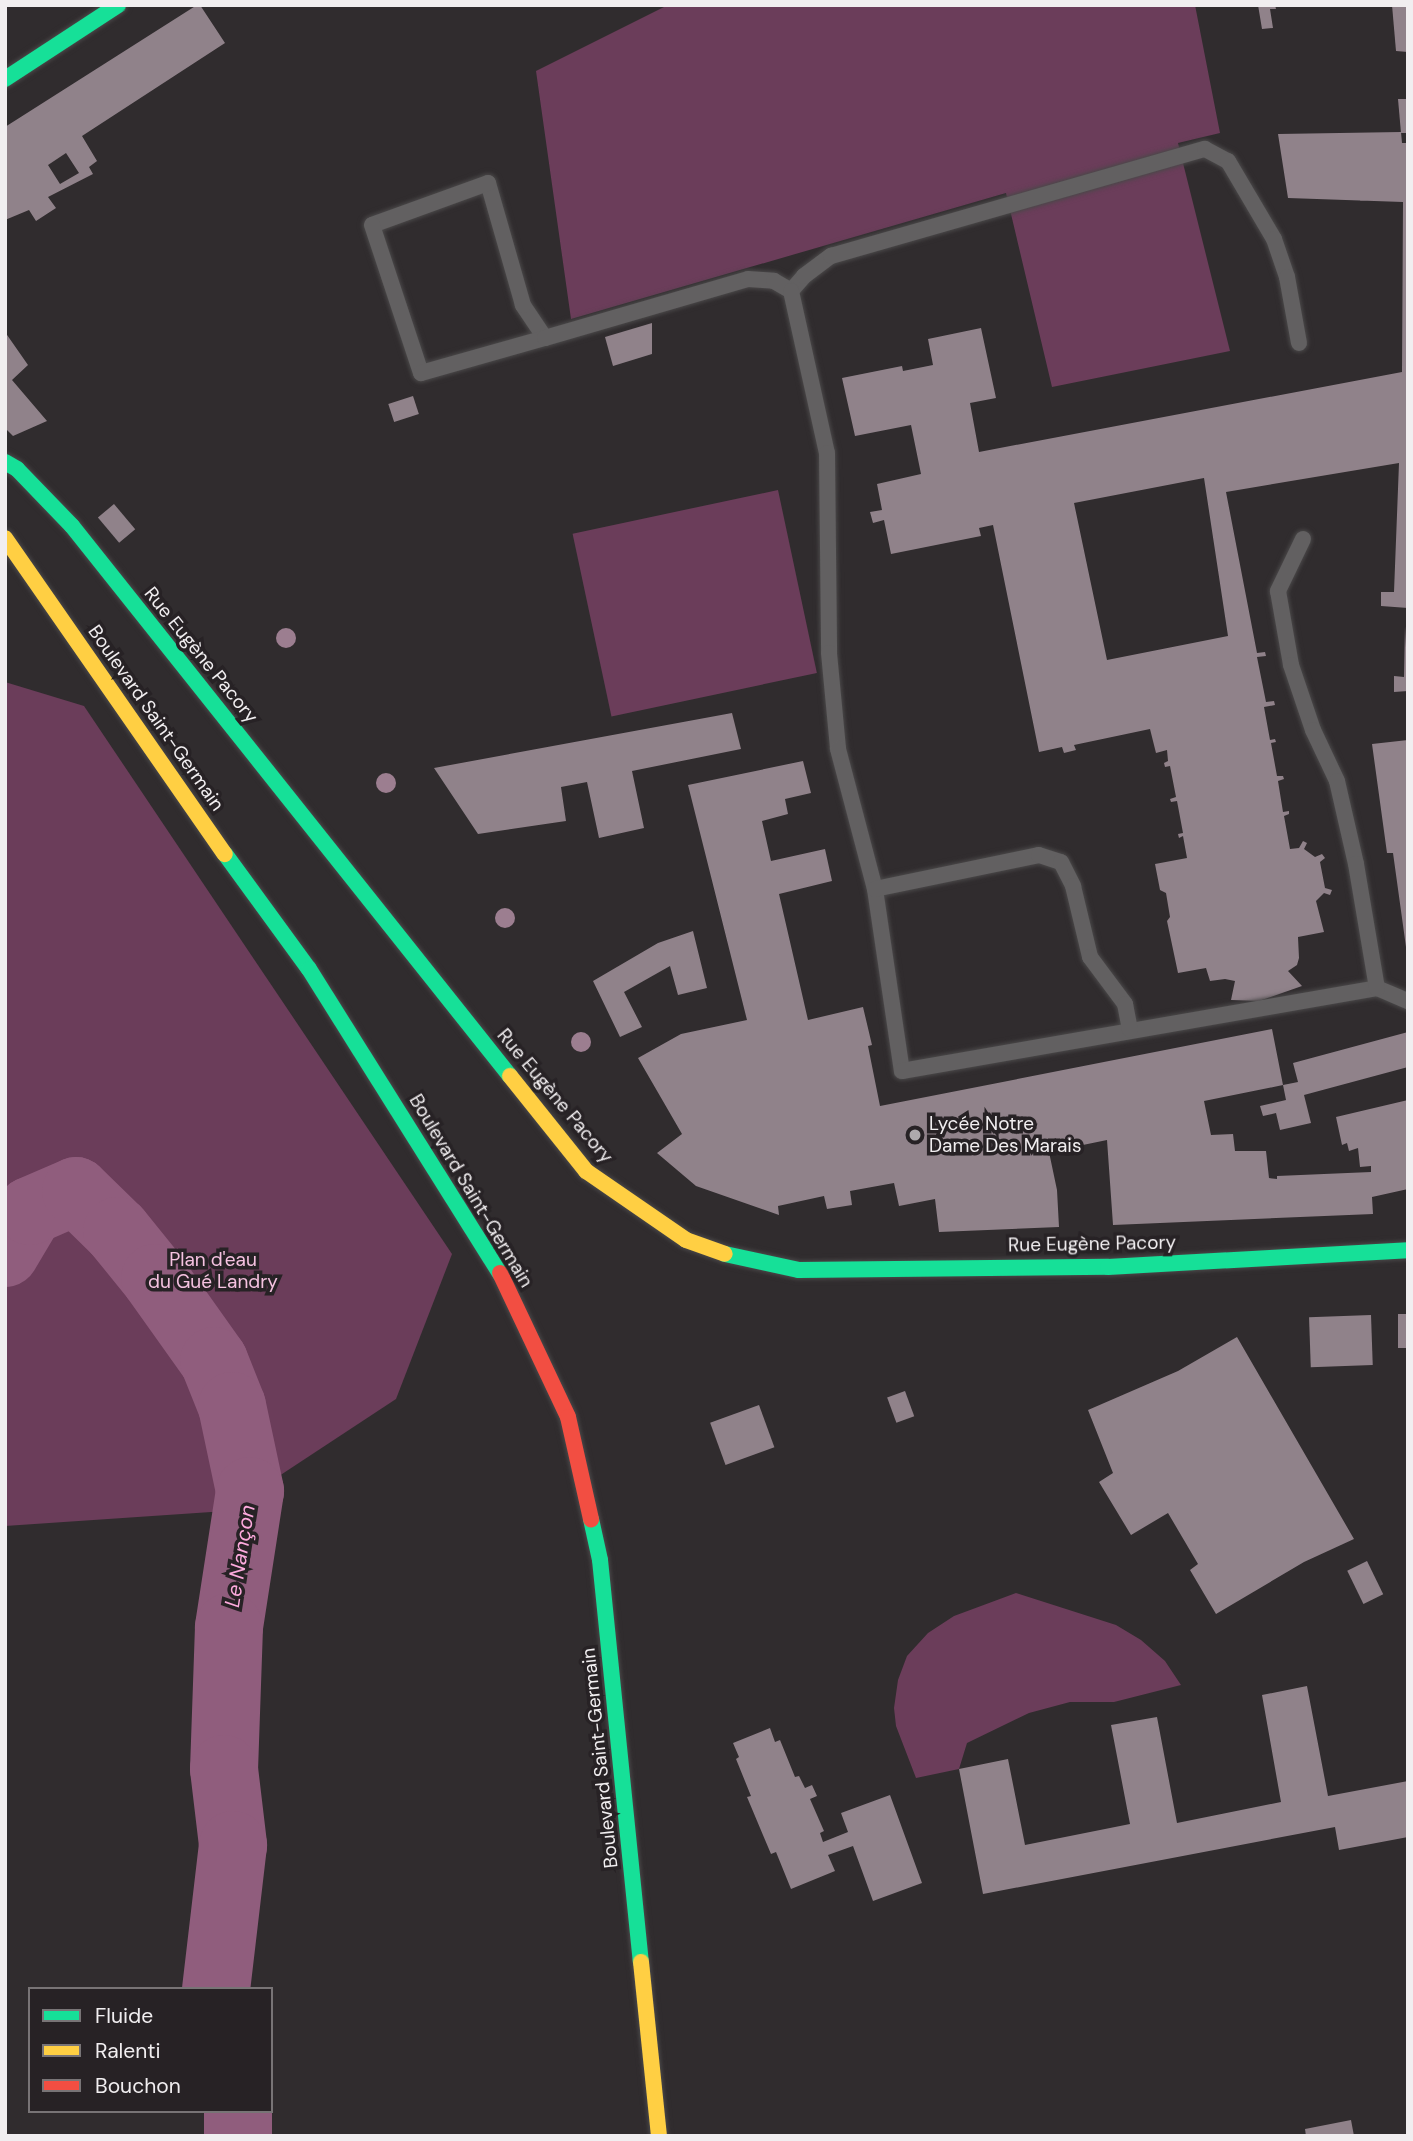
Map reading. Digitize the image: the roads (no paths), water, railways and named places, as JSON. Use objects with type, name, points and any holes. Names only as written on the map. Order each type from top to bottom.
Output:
[{"type":"main road","points":[[5,79],[118,5]]},
{"type":"main road","name":"Rue Eugène Pacory","points":[[5,462],[17,469],[72,526],[586,1171],[687,1240],[738,1259],[799,1270],[1108,1267],[1408,1250]]},
{"type":"main road","name":"Boulevard Saint-Germain","points":[[5,538],[164,769],[309,969],[501,1274],[568,1417],[600,1560],[659,2136]]},
{"type":"lane","points":[[791,291],[804,276],[831,256],[1205,149],[1228,161],[1274,239],[1287,277],[1299,344]]},
{"type":"lane","points":[[545,338],[523,305],[488,183],[372,225],[421,373],[545,338],[748,279],[774,281],[791,291],[827,453],[829,653],[838,749],[875,889],[902,1071],[1377,988],[1408,1002]]},
{"type":"lane","points":[[1303,539],[1278,592],[1291,665],[1313,730],[1337,782],[1356,864],[1377,988]]},
{"type":"lane","points":[[875,889],[1039,855],[1061,862],[1073,886],[1090,957],[1125,1004],[1130,1030]]},
{"type":"waterway","name":"Le Nançon","points":[[5,1253],[30,1211],[76,1191],[117,1231],[155,1278],[214,1361],[232,1406],[250,1491],[229,1627],[224,1769],[233,1845],[216,1987]]},
{"type":"waterway","name":"Le Nançon","points":[[238,2113],[238,2136]]},
{"type":"place","name":"Lycée Notre Dame Des Marais","points":[[915,1135]]},
{"type":"park label","name":"Plan d'eau du Gué Landry","points":[[213,1271]]}]
